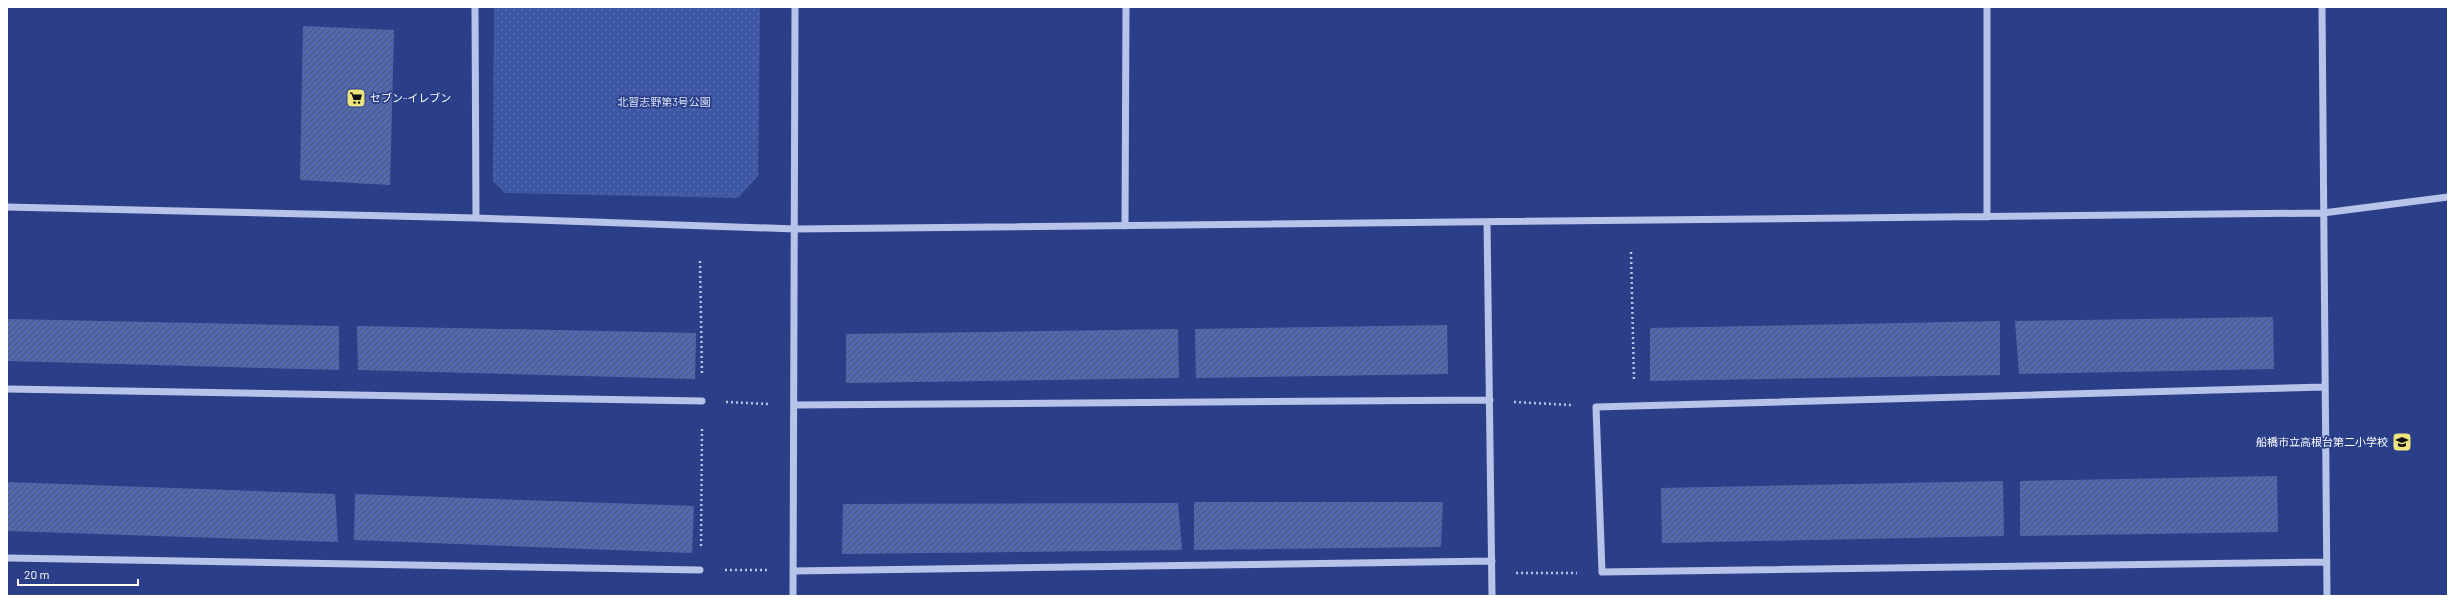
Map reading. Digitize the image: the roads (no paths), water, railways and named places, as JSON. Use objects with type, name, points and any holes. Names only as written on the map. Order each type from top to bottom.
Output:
[{"type":"street","points":[[475,7],[476,218]]},
{"type":"street","points":[[793,596],[795,7]]},
{"type":"street","points":[[1125,226],[1126,7]]},
{"type":"street","points":[[1987,7],[1987,217]]},
{"type":"street","points":[[2322,7],[2327,596]]},
{"type":"street","points":[[7,208],[476,218],[795,229],[2323,213],[2448,197]]},
{"type":"street","points":[[1487,222],[1492,596]]},
{"type":"street","points":[[2325,387],[1596,407],[1602,572],[2327,562]]},
{"type":"street","points":[[7,389],[702,401]]},
{"type":"street","points":[[794,405],[1490,400]]},
{"type":"street","points":[[7,558],[700,570]]},
{"type":"street","points":[[793,571],[1492,561]]},
{"type":"place","name":"セブン-イレブン","points":[[356,98]]},
{"type":"place","name":"船橋市立高根台第二小学校","points":[[2402,442]]},
{"type":"park label","name":"北習志野第3号公園","points":[[664,102]]}]
